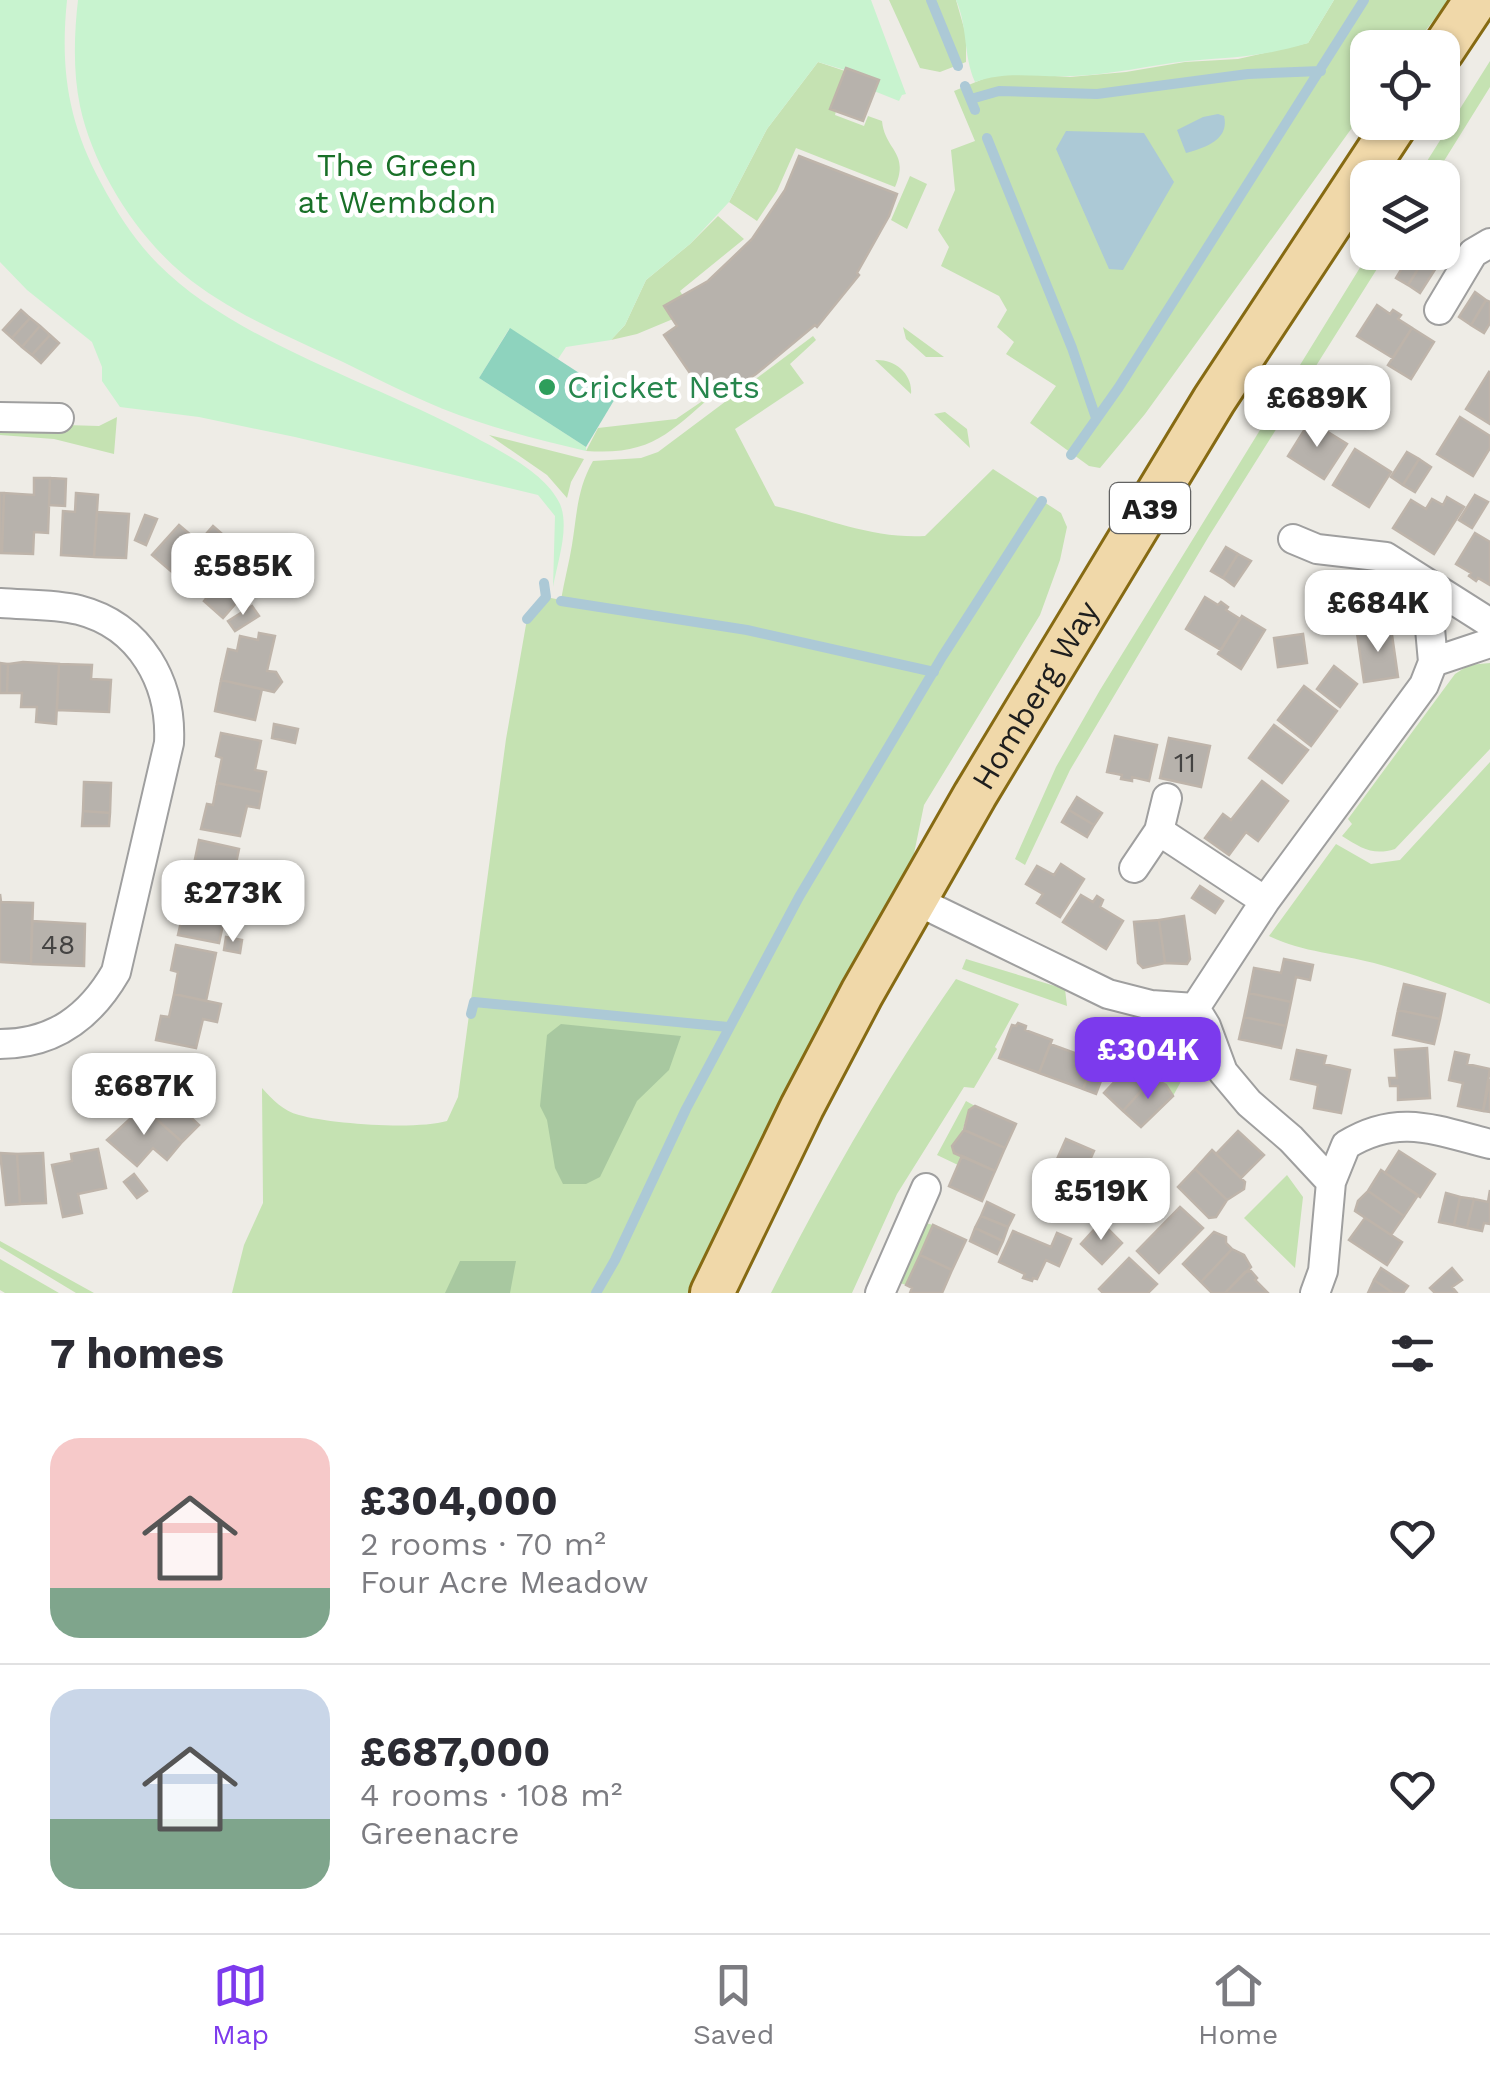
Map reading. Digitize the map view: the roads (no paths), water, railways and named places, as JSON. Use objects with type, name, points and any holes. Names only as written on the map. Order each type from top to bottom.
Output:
[{"type":"main road","points":[[1456,30],[1476,0]]},
{"type":"main road","name":"Homberg Way","points":[[712,1293],[802,1107],[915,900],[1034,695],[1214,400],[1385,140]]},
{"type":"street","points":[[1439,310],[1473,253],[1490,243]]},
{"type":"street","points":[[0,416],[59,418]]},
{"type":"street","points":[[1293,539],[1317,549],[1386,557],[1490,623]]},
{"type":"street","points":[[1195,1008],[1265,901],[1424,685],[1433,662],[1426,584]]},
{"type":"street","points":[[0,604],[80,610],[117,628],[156,670],[167,697],[170,725],[116,972],[96,1003],[64,1030],[32,1042],[0,1044]]},
{"type":"street","points":[[1433,662],[1490,643]]},
{"type":"street","points":[[1134,868],[1158,831],[1168,798]]},
{"type":"street","points":[[1158,831],[1265,901]]},
{"type":"street","points":[[915,900],[1108,994],[1151,1005],[1195,1008]]},
{"type":"street","points":[[1195,1008],[1223,1072],[1248,1103],[1291,1139],[1331,1182]]},
{"type":"street","points":[[1291,1139],[1346,1145],[1393,1124],[1414,1125],[1490,1144]]},
{"type":"street","points":[[1316,1293],[1323,1271],[1331,1182],[1346,1145]]},
{"type":"street","points":[[880,1293],[926,1188]]},
{"type":"water","points":[[1218,114],[1224,116],[1225,124],[1219,137],[1186,153],[1177,130]]},
{"type":"water","points":[[1066,131],[1144,133],[1174,182],[1123,270],[1109,269],[1056,149]]},
{"type":"waterway","points":[[931,0],[958,66]]},
{"type":"waterway","points":[[1071,455],[1119,387],[1364,0]]},
{"type":"waterway","points":[[971,99],[999,91],[1097,94],[1248,74],[1321,71]]},
{"type":"waterway","points":[[965,86],[975,110]]},
{"type":"waterway","points":[[987,138],[1072,348],[1096,418]]},
{"type":"waterway","points":[[596,1293],[686,1109],[799,897],[942,657],[1042,501]]},
{"type":"waterway","points":[[527,619],[546,597],[544,583]]},
{"type":"waterway","points":[[561,601],[747,630],[934,672]]},
{"type":"waterway","points":[[471,1014],[474,1002],[728,1027]]},
{"type":"place","name":"Cricket Nets","points":[[547,387]]},
{"type":"park label","name":"The Green at Wembdon","points":[[397,184]]}]
